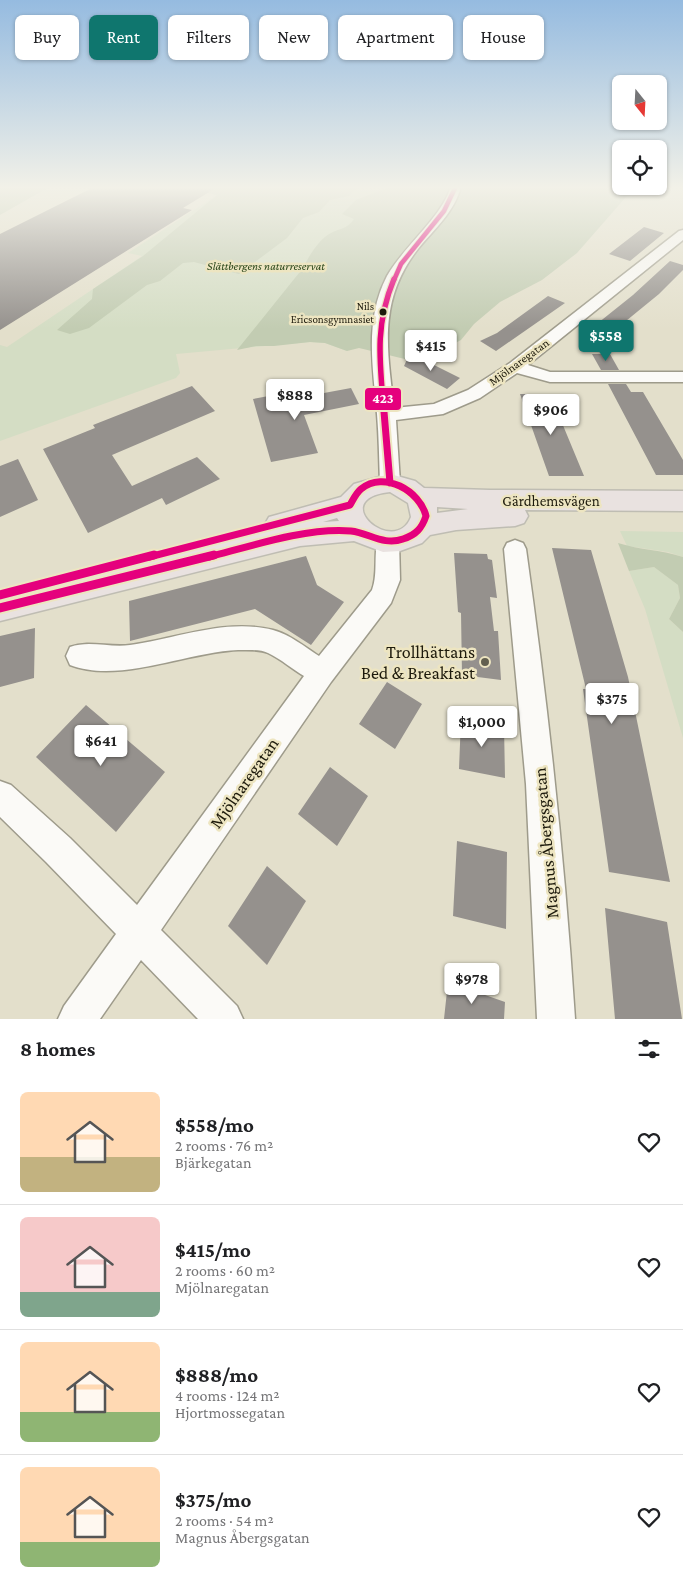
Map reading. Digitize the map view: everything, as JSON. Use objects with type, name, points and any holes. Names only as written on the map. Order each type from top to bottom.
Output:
[{"type":"main road","name":"Gärdhemsvägen","points":[[390,483],[406,488],[419,497],[490,500],[683,502]]},
{"type":"main road","points":[[388,541],[372,538],[355,518],[355,495],[364,488],[376,484],[390,483]]},
{"type":"main road","points":[[419,497],[425,512],[421,526]]},
{"type":"main road","name":"Gärdhemsvägen","points":[[388,541],[408,538],[421,526],[497,516],[683,517]]},
{"type":"main road","points":[[0,595],[355,518]]},
{"type":"main road","points":[[0,608],[300,534],[355,518]]},
{"type":"street","points":[[390,483],[386,415],[378,348],[381,320],[388,288],[410,251],[424,234]]},
{"type":"street","name":"Mjölnaregatan","points":[[386,415],[437,410],[474,394],[516,366],[683,234]]},
{"type":"street","points":[[516,366],[550,377],[683,377]]},
{"type":"street","name":"Mjölnaregatan","points":[[77,1019],[322,672],[382,596],[388,580],[388,541]]},
{"type":"street","name":"Magnus Åbergsgatan","points":[[515,549],[533,693],[552,913],[556,1019]]},
{"type":"street","points":[[79,656],[128,658],[224,639],[250,638],[273,642],[322,672]]},
{"type":"street","points":[[0,796],[58,850],[224,1019]]},
{"type":"green space","name":"Slättbergens naturreservat","points":[[158,234],[410,234],[347,351],[325,343],[310,342],[176,354],[180,373],[176,378],[0,441],[0,345],[7,347],[142,256],[128,253]]},
{"type":"green space","points":[[170,234],[291,234],[239,274],[194,262],[183,263],[160,281],[147,285],[89,328],[70,334],[57,330],[92,299],[93,289],[143,256]]},
{"type":"green space","points":[[330,234],[594,234],[577,253],[542,280],[500,302],[474,324],[461,340],[436,353],[409,360],[359,348],[347,351],[325,343],[310,342],[256,346],[237,350],[303,268],[318,244]]},
{"type":"green space","points":[[620,531],[683,532],[683,557],[668,552],[627,546]]},
{"type":"green space","points":[[618,543],[683,557],[683,632],[669,619],[680,598],[678,585],[654,567],[629,571]]},
{"type":"green space","points":[[654,567],[678,585],[680,598],[669,619],[683,632],[683,738],[645,609],[629,571]]},
{"type":"building","points":[[1,234],[154,234],[0,330]]},
{"type":"building","points":[[636,234],[663,234],[630,261],[609,254]]},
{"type":"building","points":[[670,261],[683,265],[683,270],[659,294],[610,334],[593,327],[633,295]]},
{"type":"building","points":[[548,296],[565,303],[496,351],[480,341],[497,333]]},
{"type":"building","points":[[410,353],[460,378],[447,389],[404,366]]},
{"type":"building","points":[[592,354],[610,354],[619,370],[601,370]]},
{"type":"building","points":[[608,384],[626,384],[631,392],[643,392],[683,460],[683,475],[656,475]]},
{"type":"building","points":[[192,386],[215,411],[112,455],[132,486],[197,457],[220,479],[166,505],[162,498],[88,533],[43,449],[95,428],[93,425]]},
{"type":"building","points":[[351,388],[359,404],[304,415],[318,453],[271,462],[253,399],[295,391],[297,398]]},
{"type":"building","points":[[520,394],[550,394],[584,476],[549,476]]},
{"type":"building","points":[[18,459],[38,500],[0,517],[0,466]]},
{"type":"building","points":[[552,548],[591,550],[628,677],[670,882],[609,872],[583,689],[586,689]]},
{"type":"building","points":[[454,553],[487,554],[488,559],[492,560],[497,598],[490,597],[494,631],[498,631],[501,680],[462,675],[461,613],[458,612]]},
{"type":"building","points":[[306,556],[317,585],[344,602],[311,645],[255,609],[130,641],[129,601]]},
{"type":"building","points":[[35,628],[34,678],[0,687],[0,636]]},
{"type":"building","points":[[387,682],[422,704],[395,749],[359,724]]},
{"type":"building","points":[[86,705],[165,772],[116,832],[36,757]]},
{"type":"building","points":[[461,719],[504,726],[505,778],[459,769]]},
{"type":"building","points":[[330,767],[368,796],[337,846],[298,814]]},
{"type":"building","points":[[457,841],[507,852],[506,929],[453,916]]},
{"type":"building","points":[[267,866],[306,901],[267,965],[228,926]]},
{"type":"building","points":[[605,908],[667,922],[682,1019],[615,1019]]},
{"type":"building","points":[[448,982],[505,1002],[504,1019],[444,1019]]},
{"type":"transit line","name":"423","points":[[390,483],[379,350],[384,303],[401,264],[426,234]]},
{"type":"transit line","name":"423","points":[[0,595],[350,505],[361,489],[376,482],[393,484],[409,491],[421,502],[426,516],[421,529],[404,539],[394,541],[378,540],[352,531],[301,534],[0,608]]},
{"type":"place","name":"Nils Ericsonsgymnasiet","points":[[383,312]]},
{"type":"place","name":"Trollhättans Bed & Breakfast","points":[[485,662]]}]
